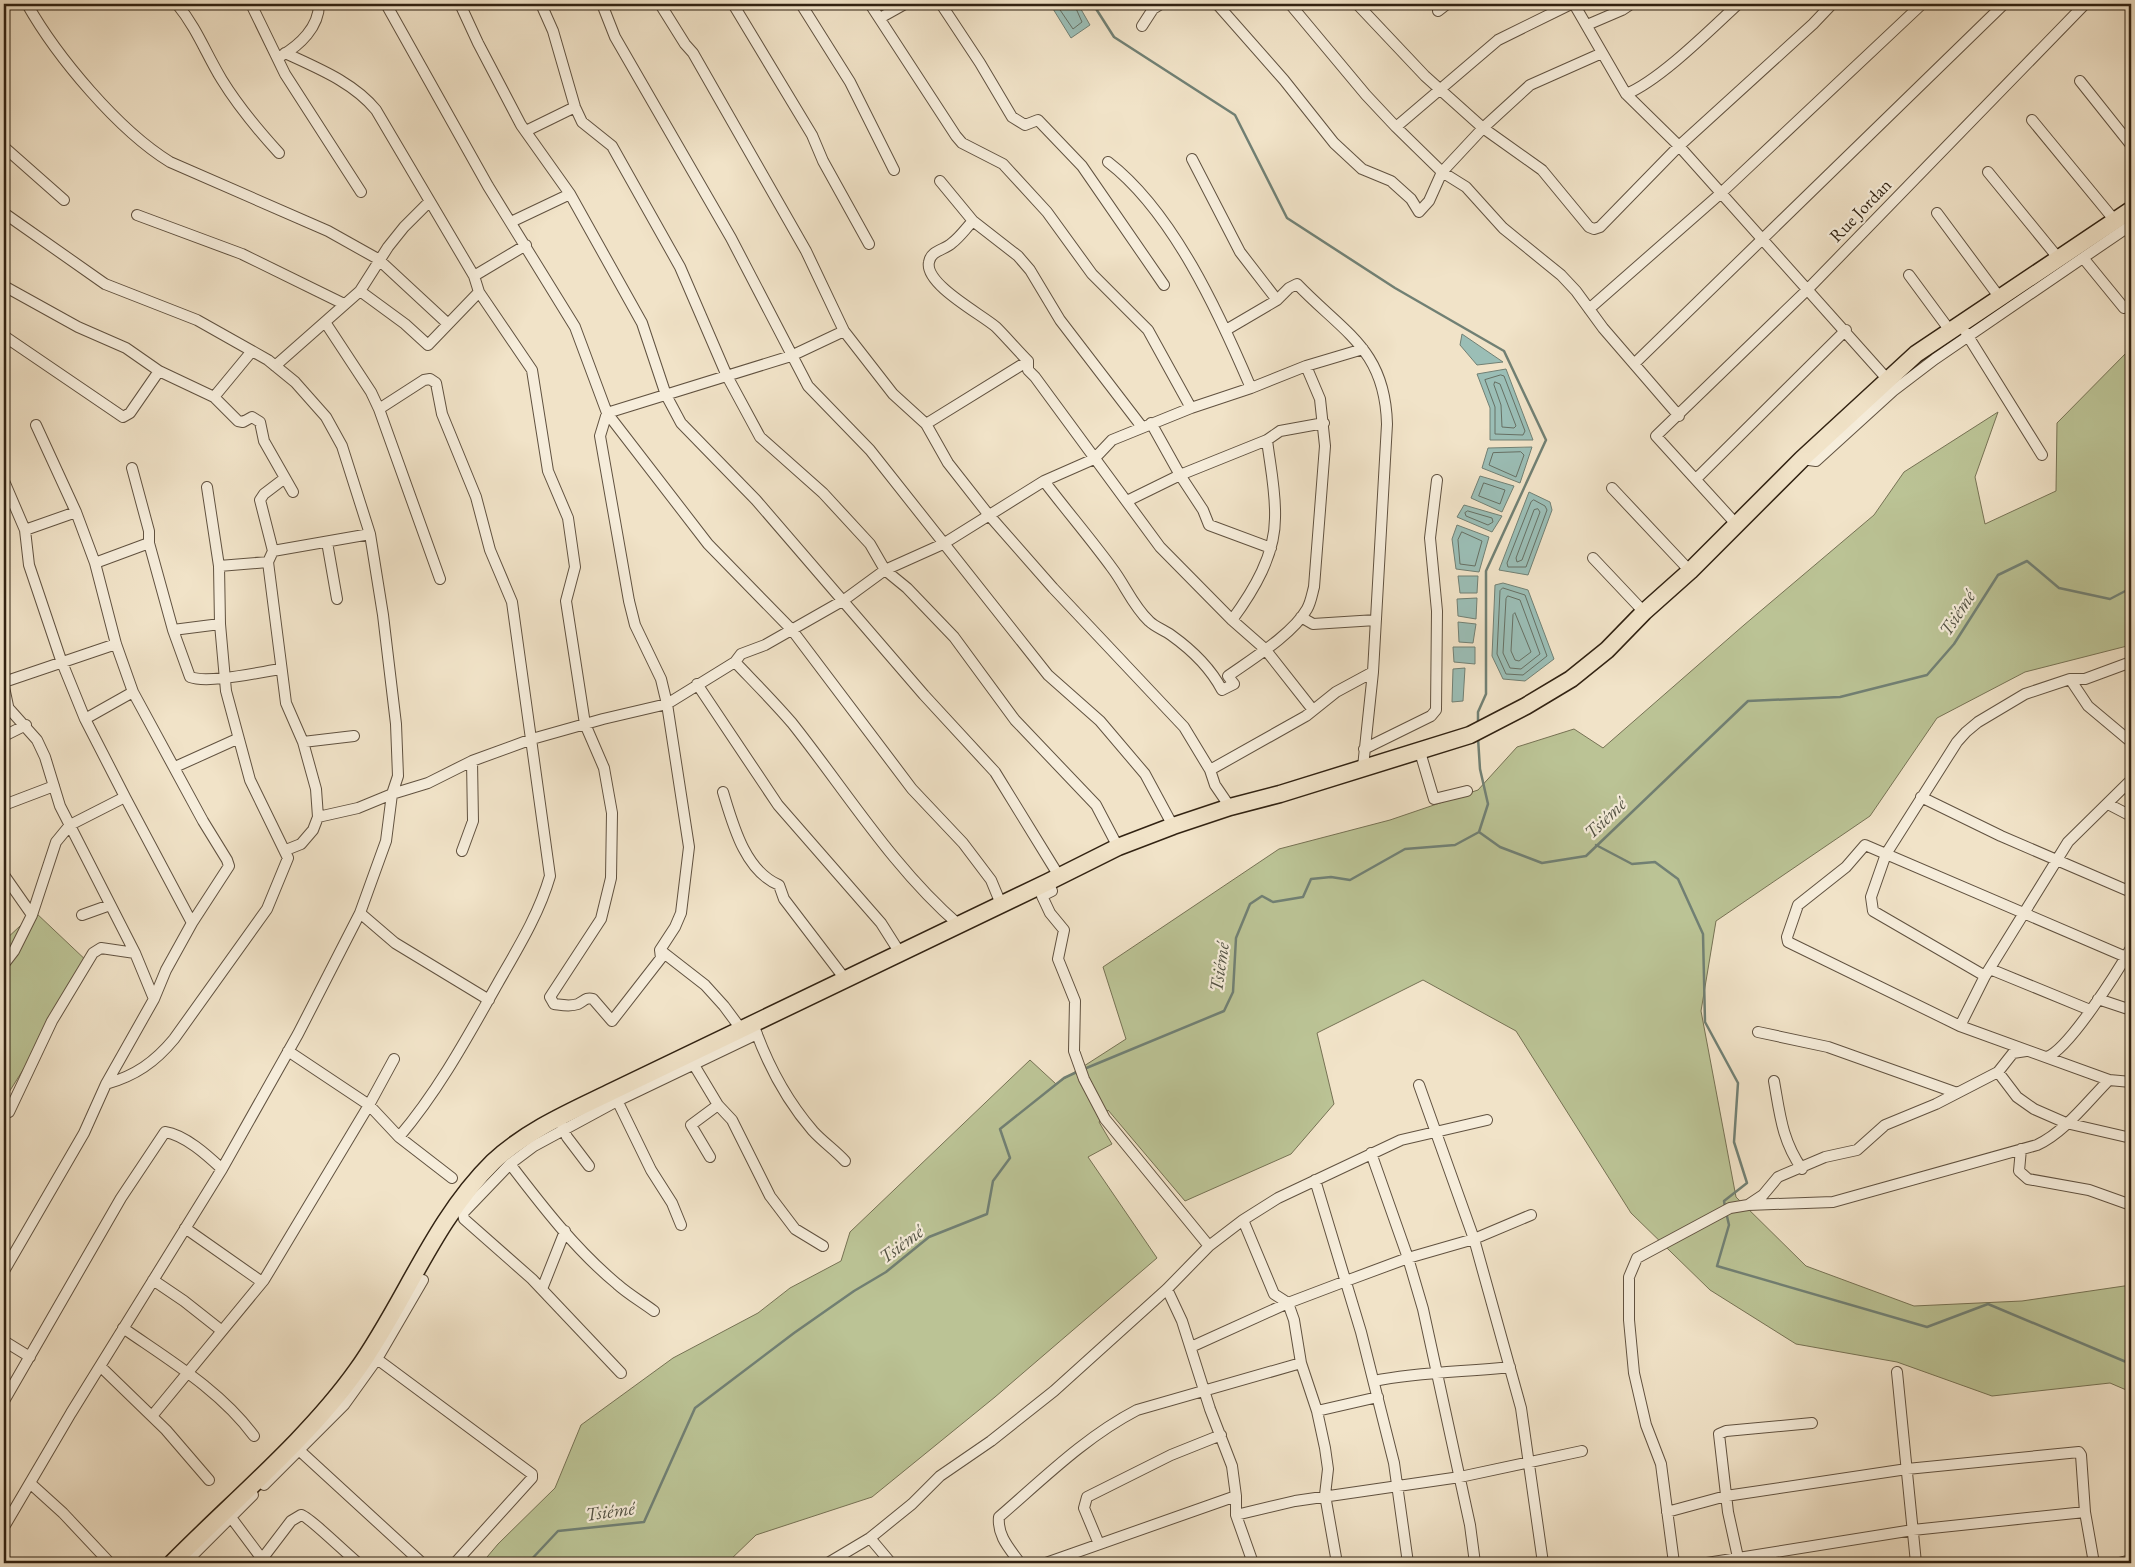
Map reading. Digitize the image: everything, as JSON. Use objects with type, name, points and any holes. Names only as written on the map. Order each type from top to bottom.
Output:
[{"type":"main road","points":[[172,1563],[228,1514],[326,1409],[357,1370],[442,1226],[466,1192],[494,1162],[520,1141],[561,1123],[750,1029],[845,979],[1054,879],[1118,846],[1230,807],[1420,752],[1488,727],[1571,679],[1607,650],[1644,612],[1737,525],[1802,459],[1916,354],[1960,332],[2000,298],[2059,259],[2123,223],[2131,210]]},
{"type":"street","points":[[27,4],[39,24],[89,88],[131,134],[150,150],[170,162],[328,231],[378,259],[447,324]]},
{"type":"street","points":[[177,4],[199,34],[217,72],[234,98],[279,153]]},
{"type":"street","points":[[251,4],[282,55],[285,74],[361,192]]},
{"type":"street","points":[[282,55],[310,31],[317,19],[319,4]]},
{"type":"street","points":[[386,4],[488,186],[575,327],[607,412],[708,544],[792,630],[912,789],[974,858],[991,880],[1001,904]]},
{"type":"street","points":[[460,4],[478,43],[526,132],[570,194],[642,323],[666,395],[681,423],[756,500],[924,695],[995,772],[1054,879],[1052,891],[1042,896],[1050,913],[1064,930],[1058,959],[1075,1001],[1074,1051],[1084,1079],[1106,1119],[1208,1246]]},
{"type":"street","points":[[542,4],[553,32],[575,106],[588,128],[604,138],[612,146],[680,267],[727,376],[760,437],[822,493],[870,544],[885,570],[907,588],[954,637],[1014,720],[1096,805],[1118,846]]},
{"type":"street","points":[[602,4],[615,38],[731,238],[808,386],[870,450],[1048,675],[1100,721],[1145,774],[1173,826]]},
{"type":"street","points":[[660,4],[685,44],[693,52],[806,251],[844,331],[893,394],[926,424],[948,463],[988,514],[1053,588],[1184,728],[1210,770],[1215,785],[1230,807]]},
{"type":"street","points":[[735,4],[812,136],[823,161],[869,244]]},
{"type":"street","points":[[801,4],[850,82],[894,170]]},
{"type":"street","points":[[870,4],[956,136],[962,143],[1010,170],[1047,212],[1092,274],[1148,330],[1191,408]]},
{"type":"street","points":[[880,18],[905,4]]},
{"type":"street","points":[[941,4],[980,63],[1012,117],[1025,125],[1038,120],[1082,166],[1164,285]]},
{"type":"street","points":[[1142,26],[1153,9],[1161,4]]},
{"type":"street","points":[[1217,4],[1284,80],[1334,143],[1362,169],[1391,181],[1411,199],[1419,212],[1429,201],[1442,172],[1483,128],[1530,85],[1602,53]]},
{"type":"street","points":[[1290,4],[1396,128],[1442,172],[1466,188],[1503,228],[1561,275],[1679,416]]},
{"type":"street","points":[[1357,4],[1380,31],[1483,128],[1542,170],[1588,227],[1594,229],[1600,227],[1679,146],[1813,24],[1832,4]]},
{"type":"street","points":[[1438,11],[1447,4]]},
{"type":"street","points":[[1396,128],[1498,40],[1573,4],[1626,94],[1679,146],[1762,241],[1846,330],[1888,380]]},
{"type":"street","points":[[1587,25],[1622,10],[1631,4]]},
{"type":"street","points":[[1626,94],[1636,90],[1660,72],[1738,4]]},
{"type":"street","points":[[1589,309],[1720,194],[1922,4]]},
{"type":"street","points":[[1634,364],[2004,4]]},
{"type":"street","name":"Rue Jordan","points":[[1696,479],[1656,436],[1679,416],[1807,290],[2024,64],[2068,24],[2085,4]]},
{"type":"street","points":[[282,55],[317,67],[368,101],[474,276],[479,292],[532,370],[548,471],[568,518],[575,567],[566,600],[585,724],[604,768],[612,813],[611,878],[601,919],[550,1000],[554,1004],[567,1006],[577,1004],[586,998],[593,999],[612,1021],[661,958],[660,950],[681,913],[689,846],[668,704],[661,679],[635,625],[630,601],[601,446],[601,426],[607,412]]},
{"type":"street","points":[[2080,81],[2131,145]]},
{"type":"street","points":[[526,132],[575,106]]},
{"type":"street","points":[[1802,459],[1816,461],[1960,332],[2084,259],[2123,223],[2032,120]]},
{"type":"street","points":[[4,147],[64,200]]},
{"type":"street","points":[[1192,159],[1240,252],[1277,300]]},
{"type":"street","points":[[1108,162],[1124,174],[1167,227],[1226,330],[1251,388]]},
{"type":"street","points":[[1988,172],[2059,259]]},
{"type":"street","points":[[940,181],[973,220],[1018,256],[1030,270],[1060,320],[1147,425],[1203,510],[1209,525],[1271,548]]},
{"type":"street","points":[[511,222],[570,194]]},
{"type":"street","points":[[275,366],[360,291],[378,259],[404,227],[429,202]]},
{"type":"street","points":[[4,213],[105,284],[197,320],[252,351],[295,382],[326,417],[342,446],[370,534],[383,615],[396,724],[398,776],[392,794],[386,840],[360,913],[288,1051],[222,1169],[71,1413],[4,1527]]},
{"type":"street","points":[[1937,213],[2000,298]]},
{"type":"street","points":[[138,215],[242,254],[344,304]]},
{"type":"street","points":[[973,220],[952,244],[933,254],[929,262],[929,269],[948,293],[973,308],[996,327],[1028,361],[1028,370],[1160,547],[1232,620],[1265,649],[1313,710]]},
{"type":"street","points":[[474,276],[526,245]]},
{"type":"street","points":[[2084,259],[2124,308]]},
{"type":"street","points":[[1908,275],[1960,332],[2042,455]]},
{"type":"street","points":[[1226,330],[1277,300],[1289,288],[1297,284],[1362,349],[1379,376],[1386,409],[1373,672],[1363,767]]},
{"type":"street","points":[[4,286],[78,327],[126,348],[160,370],[214,397],[238,421],[243,422],[252,417],[260,422],[264,441],[293,492]]},
{"type":"street","points":[[360,291],[405,324],[428,345],[479,292]]},
{"type":"street","points":[[325,322],[361,376],[379,409],[440,579]]},
{"type":"street","points":[[1737,525],[1696,479],[1846,330]]},
{"type":"street","points":[[607,412],[791,356],[844,331]]},
{"type":"street","points":[[4,336],[116,415],[123,417],[130,413],[160,370]]},
{"type":"street","points":[[318,817],[358,808],[392,794],[428,783],[472,761],[532,739],[668,704],[697,684],[735,662],[741,654],[765,645],[844,600],[885,570],[943,544],[988,514],[1044,481],[1094,459],[1112,440],[1191,408],[1251,388],[1306,366],[1362,349]]},
{"type":"street","points":[[214,397],[252,351]]},
{"type":"street","points":[[926,424],[1028,361]]},
{"type":"street","points":[[1044,481],[1113,570],[1131,599],[1148,621],[1170,634],[1181,644],[1189,647],[1215,677],[1222,690],[1234,684],[1228,676],[1265,649],[1301,617],[1307,609],[1314,587],[1326,446],[1320,399],[1306,366]]},
{"type":"street","points":[[379,409],[424,380],[430,379],[436,383],[442,414],[476,497],[490,550],[512,602],[550,876],[542,903],[489,1000],[436,1088],[399,1137]]},
{"type":"street","points":[[1127,501],[1180,475],[1267,440],[1280,431],[1324,423]]},
{"type":"street","points":[[4,1271],[84,1133],[106,1084],[154,999],[166,970],[192,923],[228,866],[227,860],[202,821],[175,766],[133,692],[116,644],[95,563],[76,512],[36,425]]},
{"type":"street","points":[[1232,620],[1248,597],[1269,557],[1271,548],[1276,519],[1267,440]]},
{"type":"street","points":[[132,468],[149,532],[148,543],[173,630],[190,677],[195,679],[224,677],[281,669]]},
{"type":"street","points":[[285,478],[264,494],[260,500],[273,551],[268,562],[286,703],[314,776],[318,817],[307,838],[301,844],[286,850]]},
{"type":"street","points":[[1364,749],[1431,716],[1436,710],[1437,611],[1430,525],[1437,480]]},
{"type":"street","points":[[4,481],[25,530],[30,565],[61,660],[86,719],[192,923]]},
{"type":"street","points":[[106,1084],[139,1072],[158,1059],[267,909],[287,865],[286,850],[250,780],[237,739],[224,677],[220,624],[219,566],[208,487]]},
{"type":"street","points":[[1612,488],[1690,571]]},
{"type":"street","points":[[25,530],[76,512]]},
{"type":"street","points":[[273,551],[370,534]]},
{"type":"street","points":[[327,542],[337,599]]},
{"type":"street","points":[[95,563],[148,543]]},
{"type":"street","points":[[1593,558],[1644,612]]},
{"type":"street","points":[[219,566],[268,562]]},
{"type":"street","points":[[1301,617],[1313,624],[1376,620]]},
{"type":"street","points":[[173,630],[220,624]]},
{"type":"street","points":[[4,682],[61,660],[116,644]]},
{"type":"street","points":[[735,662],[783,712],[890,850],[941,909],[959,925]]},
{"type":"street","points":[[2090,1010],[1988,973],[1873,911],[1871,897],[1886,854],[1957,742],[1978,722],[2025,694],[2070,679],[2085,679],[2131,662]]},
{"type":"street","points":[[1210,770],[1313,710],[1346,685],[1373,672]]},
{"type":"street","points":[[2070,679],[2088,706],[2131,742]]},
{"type":"street","points":[[697,684],[778,805],[881,923],[900,953]]},
{"type":"street","points":[[4,687],[6,705],[26,725],[37,740],[60,806],[135,953],[154,999]]},
{"type":"street","points":[[86,719],[133,692]]},
{"type":"street","points":[[4,736],[26,725]]},
{"type":"street","points":[[302,742],[354,736]]},
{"type":"street","points":[[175,766],[237,739]]},
{"type":"street","points":[[1420,752],[1434,800],[1467,791]]},
{"type":"street","points":[[462,851],[473,821],[472,761]]},
{"type":"street","points":[[1960,1026],[1988,973],[2068,842],[2131,780]]},
{"type":"street","points":[[4,805],[54,786]]},
{"type":"street","points":[[723,792],[735,830],[746,852],[766,879],[779,885],[784,899],[845,979]]},
{"type":"street","points":[[4,964],[14,951],[32,915],[56,842],[70,825],[125,797]]},
{"type":"street","points":[[1921,797],[1983,827],[2131,892]]},
{"type":"street","points":[[2108,804],[2131,816]]},
{"type":"street","points":[[2047,1057],[2060,1049],[2098,999],[2129,952],[2024,912],[1865,846],[1846,867],[1798,905],[1788,942],[1960,1026],[2027,1052],[2047,1057],[2109,1080],[2131,1082]]},
{"type":"street","points":[[4,875],[32,915]]},
{"type":"street","points":[[82,915],[110,905]]},
{"type":"street","points":[[360,913],[396,943],[489,1000]]},
{"type":"street","points":[[10,1112],[52,1021],[93,953],[102,948],[135,953]]},
{"type":"street","points":[[660,950],[705,985],[724,1006],[750,1029],[765,1058],[814,1132],[845,1161]]},
{"type":"street","points":[[2098,999],[2131,1010]]},
{"type":"street","points":[[681,1225],[672,1203],[651,1170],[615,1096],[694,1065],[750,1029]]},
{"type":"street","points":[[1758,1032],[1828,1047],[1957,1092]]},
{"type":"street","points":[[288,1051],[369,1106],[399,1137],[452,1178]]},
{"type":"street","points":[[1748,1205],[1763,1195],[1778,1177],[1802,1169],[1825,1157],[1857,1150],[1885,1126],[1998,1072],[2013,1053],[2027,1052]]},
{"type":"street","points":[[152,1416],[262,1282],[369,1106],[394,1059]]},
{"type":"street","points":[[694,1065],[718,1106],[732,1120],[770,1196],[795,1229],[823,1246]]},
{"type":"street","points":[[1998,1072],[2017,1097],[2034,1109],[2066,1123],[2131,1138]]},
{"type":"street","points":[[1674,1563],[1661,1464],[1646,1426],[1634,1373],[1629,1320],[1632,1266],[1644,1253],[1730,1208],[1748,1205],[1833,1202],[2046,1141],[2109,1080]]},
{"type":"street","points":[[1774,1081],[1783,1133],[1792,1154],[1802,1169]]},
{"type":"street","points":[[1419,1085],[1474,1239],[1521,1408],[1544,1563]]},
{"type":"street","points":[[710,1157],[691,1125],[718,1106]]},
{"type":"street","points":[[828,1563],[870,1538],[912,1504],[940,1476],[991,1442],[1054,1391],[1167,1289],[1208,1246],[1243,1220],[1278,1198],[1401,1140],[1436,1130],[1487,1120]]},
{"type":"street","points":[[589,1166],[567,1137],[561,1123],[510,1164],[463,1216],[542,1289],[621,1373]]},
{"type":"street","points":[[4,1401],[121,1198],[165,1132],[181,1138],[222,1169]]},
{"type":"street","points":[[2021,1149],[2019,1171],[2028,1179],[2089,1190],[2131,1205]]},
{"type":"street","points":[[1370,1153],[1408,1258],[1439,1374],[1470,1525],[1475,1563]]},
{"type":"street","points":[[510,1164],[546,1211],[565,1231],[617,1284],[654,1311]]},
{"type":"street","points":[[1315,1180],[1374,1381],[1394,1463],[1408,1563]]},
{"type":"street","points":[[1191,1347],[1288,1303],[1408,1258],[1474,1239],[1531,1215]]},
{"type":"street","points":[[1243,1220],[1274,1294],[1288,1303],[1294,1320],[1301,1363],[1317,1411],[1328,1469],[1325,1495],[1337,1563]]},
{"type":"street","points":[[185,1228],[262,1282]]},
{"type":"street","points":[[542,1289],[565,1231]]},
{"type":"street","points":[[153,1280],[184,1301],[222,1331]]},
{"type":"street","points":[[185,1563],[228,1514],[300,1451],[344,1405],[378,1359],[423,1280]]},
{"type":"street","points":[[1167,1289],[1182,1321],[1232,1466],[1236,1496],[1236,1516],[1253,1563]]},
{"type":"street","points":[[123,1328],[202,1382],[246,1425],[254,1436]]},
{"type":"street","points":[[4,1341],[30,1357]]},
{"type":"street","points":[[378,1359],[532,1474],[532,1478],[500,1515],[455,1563]]},
{"type":"street","points":[[1020,1563],[1001,1537],[998,1517],[1078,1448],[1117,1420],[1156,1403],[1301,1363]]},
{"type":"street","points":[[101,1367],[152,1416],[209,1480]]},
{"type":"street","points":[[1374,1381],[1402,1375],[1439,1374],[1510,1367]]},
{"type":"street","points":[[1897,1372],[1916,1563]]},
{"type":"street","points":[[1317,1411],[1378,1398]]},
{"type":"street","points":[[1738,1560],[1726,1496],[1719,1434],[1726,1430],[1812,1423]]},
{"type":"street","points":[[1099,1544],[1084,1508],[1087,1497],[1171,1455],[1221,1435]]},
{"type":"street","points":[[300,1451],[422,1563]]},
{"type":"street","points":[[1236,1516],[1325,1495],[1460,1477],[1582,1451]]},
{"type":"street","points":[[1667,1512],[1726,1496],[1907,1469],[2079,1452],[2081,1455],[2085,1512],[2094,1563]]},
{"type":"street","points":[[31,1484],[63,1513],[110,1563]]},
{"type":"street","points":[[1046,1563],[1236,1496]]},
{"type":"street","points":[[1707,1563],[1738,1560],[1914,1530],[2085,1512]]},
{"type":"street","points":[[228,1514],[262,1562],[291,1521],[301,1515],[307,1516],[326,1537],[358,1563]]},
{"type":"street","points":[[870,1538],[891,1563]]},
{"type":"street","points":[[1076,1552],[1077,1563]]},
{"type":"street","points":[[2119,1563],[2131,1560]]},
{"type":"green space","points":[[2131,348],[2131,645],[2025,672],[1937,718],[1870,816],[1716,921],[1701,1011],[1736,1197],[1806,1266],[1914,1306],[2022,1301],[2131,1285],[2131,1392],[2110,1383],[1992,1396],[1897,1362],[1796,1344],[1710,1290],[1631,1213],[1516,1031],[1423,980],[1317,1033],[1334,1104],[1291,1154],[1185,1201],[1108,1110],[1099,1122],[1112,1144],[1088,1157],[1157,1258],[995,1397],[872,1497],[756,1535],[727,1563],[482,1563],[498,1544],[555,1488],[581,1425],[673,1358],[758,1313],[790,1288],[841,1261],[850,1232],[1030,1060],[1056,1084],[1126,1039],[1103,967],[1279,849],[1390,820],[1478,790],[1517,747],[1574,729],[1603,748],[1874,515],[1904,472],[1998,412],[1975,477],[1985,524],[2056,491],[2057,423]]},
{"type":"green space","points":[[35,912],[90,964],[4,1100],[4,941]]},
{"type":"water","points":[[1050,4],[1078,4],[1090,25],[1071,38]]},
{"type":"water","points":[[1462,334],[1503,362],[1477,365],[1460,345]]},
{"type":"water","points":[[1506,369],[1533,440],[1490,440],[1490,408],[1477,374]]},
{"type":"water","points":[[1532,447],[1520,483],[1482,468],[1488,448]]},
{"type":"water","points":[[1480,476],[1514,486],[1502,512],[1471,498]]},
{"type":"water","points":[[1529,492],[1550,502],[1552,510],[1528,575],[1499,570]]},
{"type":"water","points":[[1464,505],[1502,516],[1492,532],[1457,517]]},
{"type":"water","points":[[1457,525],[1489,537],[1479,572],[1456,569],[1452,539]]},
{"type":"water","points":[[1458,576],[1478,576],[1477,593],[1460,593]]},
{"type":"water","points":[[1503,583],[1528,590],[1554,659],[1525,681],[1503,679],[1492,656],[1495,585]]},
{"type":"water","points":[[1477,598],[1476,619],[1458,616],[1457,599]]},
{"type":"water","points":[[1458,622],[1476,624],[1473,643],[1459,642]]},
{"type":"water","points":[[1453,647],[1475,647],[1475,664],[1454,662]]},
{"type":"water","points":[[1465,668],[1463,701],[1452,702],[1453,669]]},
{"type":"waterway","points":[[1093,4],[1114,37],[1235,115],[1287,218],[1395,288],[1504,351],[1546,440],[1486,571],[1486,694],[1478,712],[1478,723]]},
{"type":"waterway","name":"Tsiémé","points":[[1084,1069],[1224,1011],[1233,992],[1236,938],[1250,904],[1262,896],[1273,902],[1303,897],[1311,879],[1331,877],[1350,880],[1405,849],[1455,845],[1479,832],[1500,847],[1542,863],[1586,856],[1748,701],[1840,697],[1927,675],[1954,644],[1998,575],[2027,561],[2059,588],[2110,599],[2131,588]]},
{"type":"waterway","points":[[1478,738],[1480,769],[1488,804],[1479,832]]},
{"type":"waterway","points":[[1596,845],[1632,864],[1655,862],[1678,879],[1703,934],[1705,1022],[1738,1083],[1734,1142],[1747,1183],[1724,1201],[1725,1207]]},
{"type":"waterway","name":"Tsiémé","points":[[528,1563],[558,1531],[644,1522],[695,1408],[794,1333],[854,1291],[886,1272],[929,1237],[987,1214],[993,1181],[1010,1158],[1000,1129],[1064,1078],[1079,1071]]},
{"type":"waterway","points":[[1726,1212],[1729,1225],[1717,1266],[1927,1327],[1988,1304],[2131,1364]]}]
